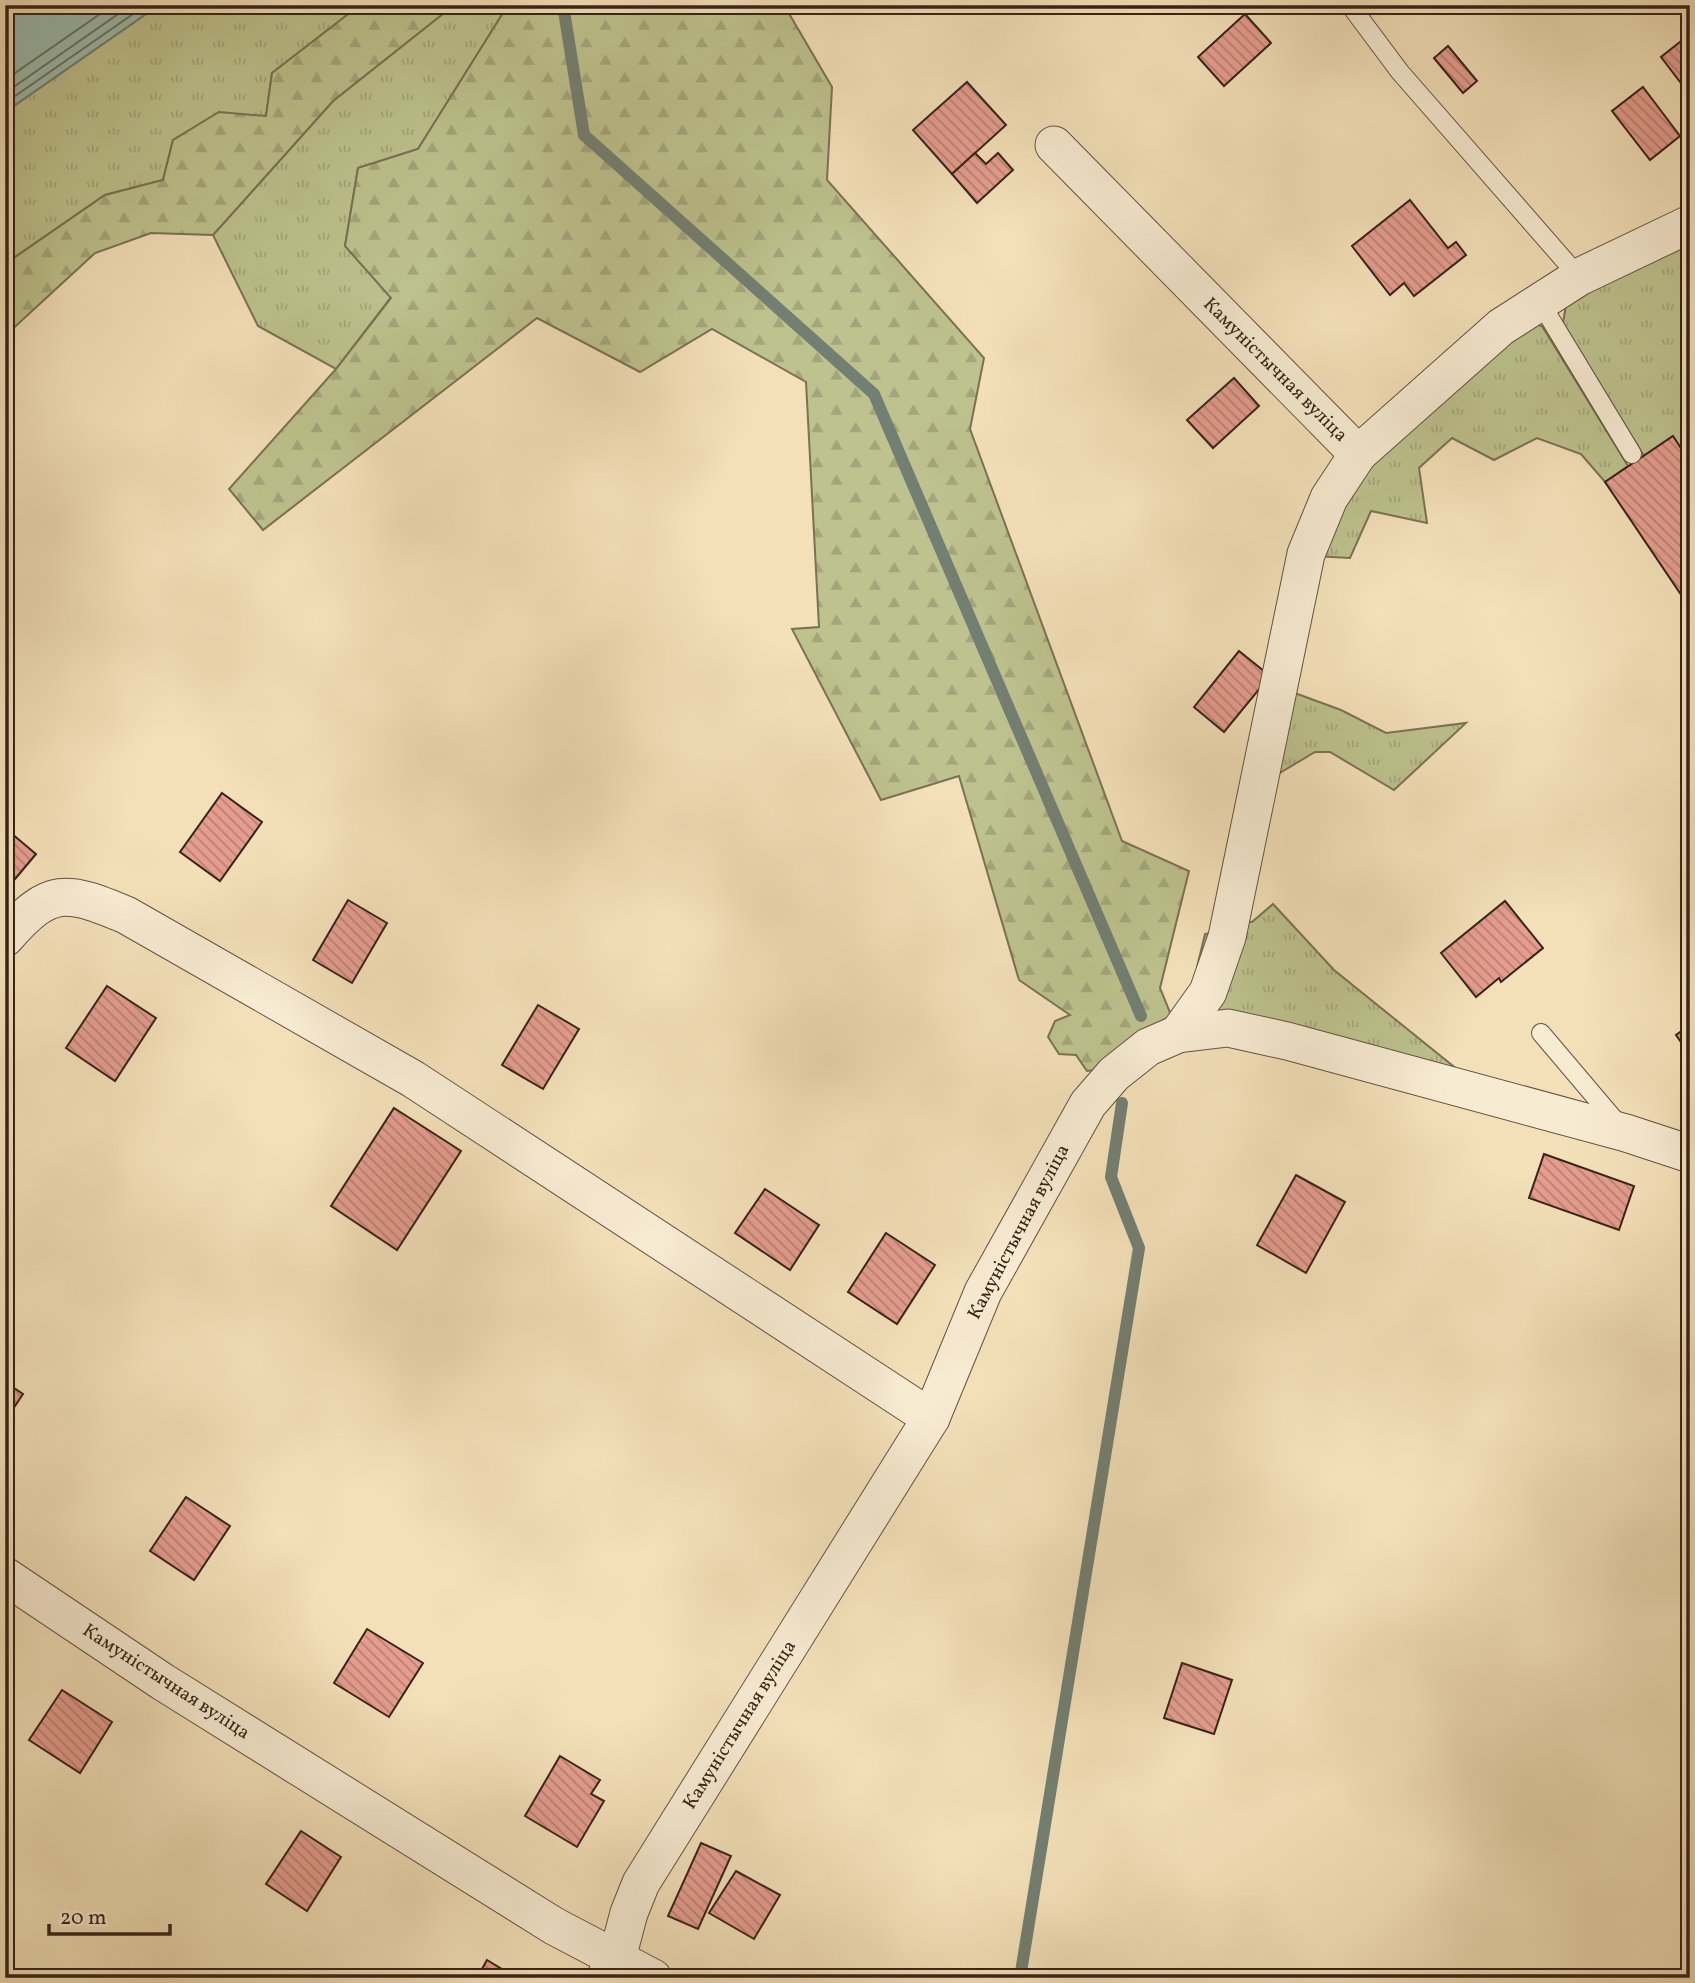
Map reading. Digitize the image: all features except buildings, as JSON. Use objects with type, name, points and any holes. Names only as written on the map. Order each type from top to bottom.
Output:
[{"type":"street","name":"Камуністычная вуліца","points":[[1054,145],[1358,454],[1501,327],[1579,277],[1690,224]]},
{"type":"street","points":[[1178,1034],[1208,992],[1227,937],[1306,554],[1329,498],[1358,454]]},
{"type":"street","points":[[5,938],[36,906],[52,898],[70,897],[95,902],[126,915],[413,1079],[931,1418]]},
{"type":"street","name":"Камуністычная вуліца","points":[[611,1968],[641,1883],[931,1418],[983,1292],[1088,1104],[1114,1074],[1147,1047],[1178,1034],[1228,1028],[1287,1041],[1626,1133],[1690,1154]]},
{"type":"street","name":"Камуністычная вуліца","points":[[5,1576],[175,1690],[554,1926],[611,1968],[653,1978]]},
{"type":"lane","points":[[1350,5],[1400,72],[1579,277]]},
{"type":"lane","points":[[1540,302],[1632,454]]},
{"type":"lane","points":[[1541,1033],[1626,1133]]},
{"type":"green space","points":[[159,5],[360,5],[272,73],[266,116],[173,140],[163,180],[105,195],[5,264],[5,112]]},
{"type":"green space","points":[[360,5],[454,5],[333,101],[213,235],[151,233],[95,253],[5,336],[5,264],[105,195],[163,180],[173,140],[219,112],[266,116],[272,73]]},
{"type":"green space","points":[[454,5],[508,5],[418,149],[358,168],[345,246],[391,297],[336,369],[258,326],[213,235],[333,101]]},
{"type":"green space","points":[[508,5],[784,5],[832,87],[827,180],[984,358],[970,429],[1122,841],[1189,871],[1160,988],[1175,1025],[1104,1069],[1087,1071],[1076,1055],[1059,1054],[1048,1037],[1055,1021],[1070,1015],[1019,980],[959,776],[881,800],[792,629],[819,627],[806,382],[712,329],[640,372],[537,318],[263,530],[229,489],[336,369],[391,298],[345,246],[358,168],[418,149]]},
{"type":"green space","points":[[1690,237],[1690,462],[1644,456],[1563,323],[1566,305]]},
{"type":"green space","points":[[1531,323],[1542,326],[1628,466],[1605,482],[1581,454],[1537,438],[1494,460],[1452,438],[1419,468],[1427,523],[1371,511],[1350,558],[1314,556],[1373,452]]},
{"type":"green space","points":[[1292,692],[1341,710],[1386,733],[1466,723],[1394,790],[1330,752],[1315,752],[1273,777]]},
{"type":"green space","points":[[1273,904],[1334,970],[1458,1070],[1175,1025],[1197,995],[1197,967],[1205,934],[1222,930],[1234,920],[1252,922]]},
{"type":"water","points":[[5,5],[159,5],[5,112]]},
{"type":"waterway","points":[[563,5],[584,135],[874,394],[1141,1016]]},
{"type":"waterway","points":[[1020,1978],[1139,1248],[1111,1177],[1122,1103]]}]
